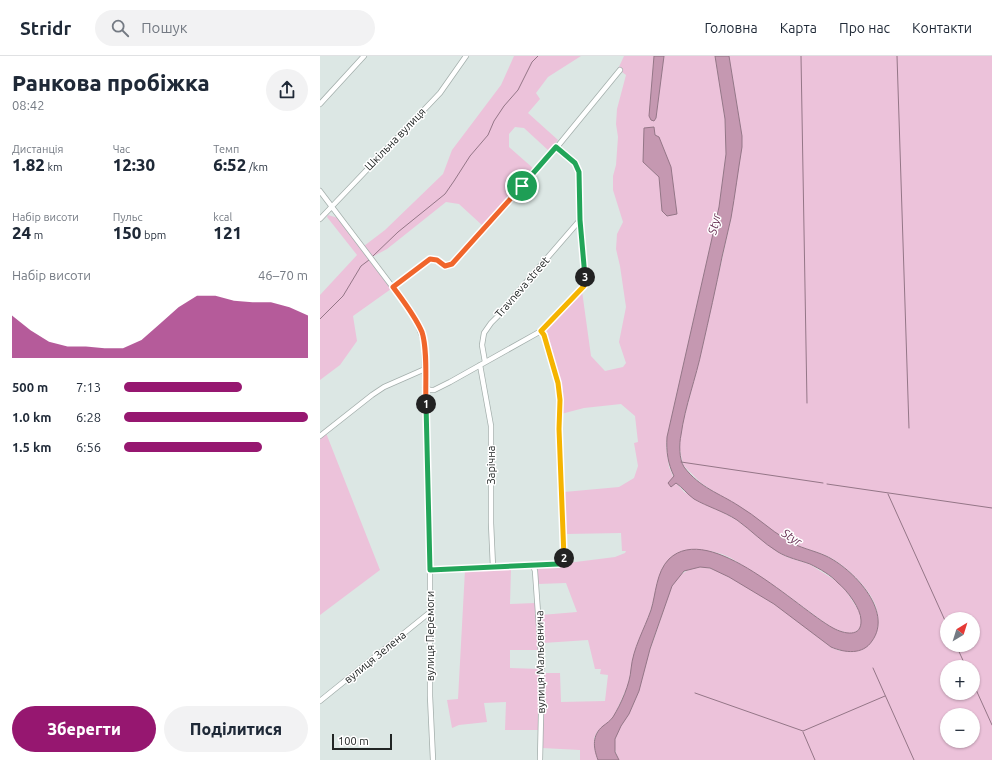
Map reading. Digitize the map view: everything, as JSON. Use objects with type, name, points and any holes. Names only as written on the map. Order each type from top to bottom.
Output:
[{"type":"street","points":[[320,104],[364,56]]},
{"type":"street","name":"Шкільна вулиця","points":[[320,219],[440,93],[466,56]]},
{"type":"street","points":[[393,287],[430,259],[437,260],[445,266],[452,264],[556,147],[620,70]]},
{"type":"street","points":[[425,388],[434,390],[541,331],[584,286],[579,172],[575,163],[556,147]]},
{"type":"street","name":"вулиця Перемоги","points":[[320,191],[410,310],[422,333],[425,350],[430,570],[430,696],[433,760]]},
{"type":"street","name":"Travneva street","points":[[486,362],[482,339],[487,328],[508,306],[516,294],[580,220]]},
{"type":"street","points":[[430,570],[558,564],[563,561],[559,436],[560,400],[558,383],[544,335],[541,331]]},
{"type":"street","name":"Зарічна","points":[[480,365],[491,426],[491,523],[493,567]]},
{"type":"street","points":[[320,436],[384,387],[425,369]]},
{"type":"street","name":"вулиця Мальовнича","points":[[533,565],[537,586],[542,669],[540,760]]},
{"type":"street","name":"вулиця Зелена","points":[[320,701],[429,613]]},
{"type":"shaded area","points":[[514,56],[581,56],[548,77],[536,93],[540,99],[528,113],[558,140],[549,151],[524,128],[515,127],[509,134],[509,147],[534,169],[483,226],[459,204],[446,202],[387,249],[372,257],[364,246],[385,230],[443,174],[452,150],[501,85]]},
{"type":"shaded area","points":[[624,56],[654,56],[649,116],[656,118],[664,56],[715,56],[725,119],[726,154],[719,207],[667,437],[666,446],[669,467],[676,483],[684,492],[737,520],[776,551],[787,557],[809,564],[838,582],[846,591],[859,611],[861,626],[854,633],[847,633],[832,628],[773,585],[731,558],[722,554],[710,551],[664,565],[632,666],[628,685],[614,716],[597,732],[594,738],[594,746],[598,760],[580,760],[580,750],[542,748],[544,673],[560,673],[561,702],[605,701],[608,675],[600,674],[601,669],[595,669],[588,640],[543,643],[541,615],[577,612],[566,583],[538,584],[536,567],[615,557],[625,553],[626,551],[622,551],[621,533],[566,534],[564,492],[619,487],[634,478],[638,466],[634,443],[638,442],[635,416],[621,404],[584,408],[561,414],[563,397],[546,330],[582,291],[591,356],[605,371],[623,367],[626,363],[619,342],[626,307],[616,249],[617,234],[623,222],[613,190],[613,176],[616,165],[618,137],[616,124],[617,109],[626,75],[618,69]],"holes":[[[653,127],[667,216],[662,211],[659,177],[643,162]]]},
{"type":"shaded area","points":[[654,56],[664,56],[656,118],[654,121],[651,120],[649,116]]},
{"type":"shaded area","name":"Styr","points":[[715,56],[729,56],[742,136],[742,147],[731,218],[700,360],[683,424],[680,443],[681,460],[684,467],[690,474],[710,490],[732,501],[792,543],[826,556],[847,570],[858,580],[874,604],[878,617],[877,629],[872,641],[864,649],[853,652],[842,651],[831,647],[774,604],[729,577],[710,568],[700,567],[684,571],[672,586],[650,649],[639,691],[629,714],[615,739],[615,752],[619,760],[598,760],[594,746],[595,737],[599,730],[613,717],[625,694],[634,654],[651,610],[661,570],[669,559],[686,550],[707,551],[730,559],[753,572],[837,630],[852,633],[859,630],[861,626],[859,611],[853,600],[842,586],[829,575],[810,564],[778,552],[767,545],[737,520],[694,499],[676,483],[671,487],[668,483],[674,476],[668,457],[667,437],[719,207],[726,154],[725,119]]},
{"type":"shaded area","points":[[729,56],[992,56],[992,760],[619,760],[614,744],[616,735],[635,700],[667,596],[676,580],[681,574],[688,570],[700,567],[714,570],[730,577],[768,600],[831,647],[840,651],[878,628],[877,610],[875,604],[866,589],[847,569],[825,555],[787,541],[701,483],[683,465],[680,450],[680,437],[702,349],[731,219],[742,136]]},
{"type":"shaded area","points":[[654,127],[655,135],[659,137],[671,167],[677,214],[667,216],[662,211],[659,177],[643,162],[644,128]]},
{"type":"shaded area","points":[[328,215],[338,218],[391,289],[353,316],[357,341],[340,365],[320,380],[320,295],[357,255],[327,217]]},
{"type":"shaded area","points":[[326,433],[380,570],[320,615],[320,438]]},
{"type":"shaded area","points":[[511,568],[510,604],[536,603],[539,650],[510,650],[510,668],[540,669],[539,730],[505,730],[506,702],[484,703],[487,722],[459,725],[452,728],[447,700],[458,699],[465,570]]},
{"type":"waterway","points":[[373,256],[398,232],[445,194],[470,156],[488,135],[494,121],[504,106],[518,90],[532,62],[538,56]]},
{"type":"waterway","points":[[801,56],[807,403]]},
{"type":"waterway","points":[[897,56],[909,428]]},
{"type":"waterway","points":[[320,319],[343,296],[361,266],[369,260]]},
{"type":"waterway","points":[[681,462],[823,483]]},
{"type":"waterway","points":[[827,484],[992,508]]},
{"type":"waterway","points":[[888,494],[941,612]]},
{"type":"waterway","points":[[959,652],[963,660]]},
{"type":"waterway","points":[[873,668],[914,760]]},
{"type":"waterway","points":[[695,693],[803,731],[885,696]]},
{"type":"waterway","points":[[980,698],[992,725]]},
{"type":"waterway","points":[[803,732],[815,760]]},
{"type":"route","points":[[556,147],[575,163],[579,172],[580,220],[585,282],[584,286],[541,331],[544,333],[558,383],[560,400],[560,470],[564,558],[563,561],[558,564],[430,570],[424,341],[422,333],[410,310],[393,287],[430,259],[437,260],[445,266],[452,264],[522,186],[556,147]]}]
